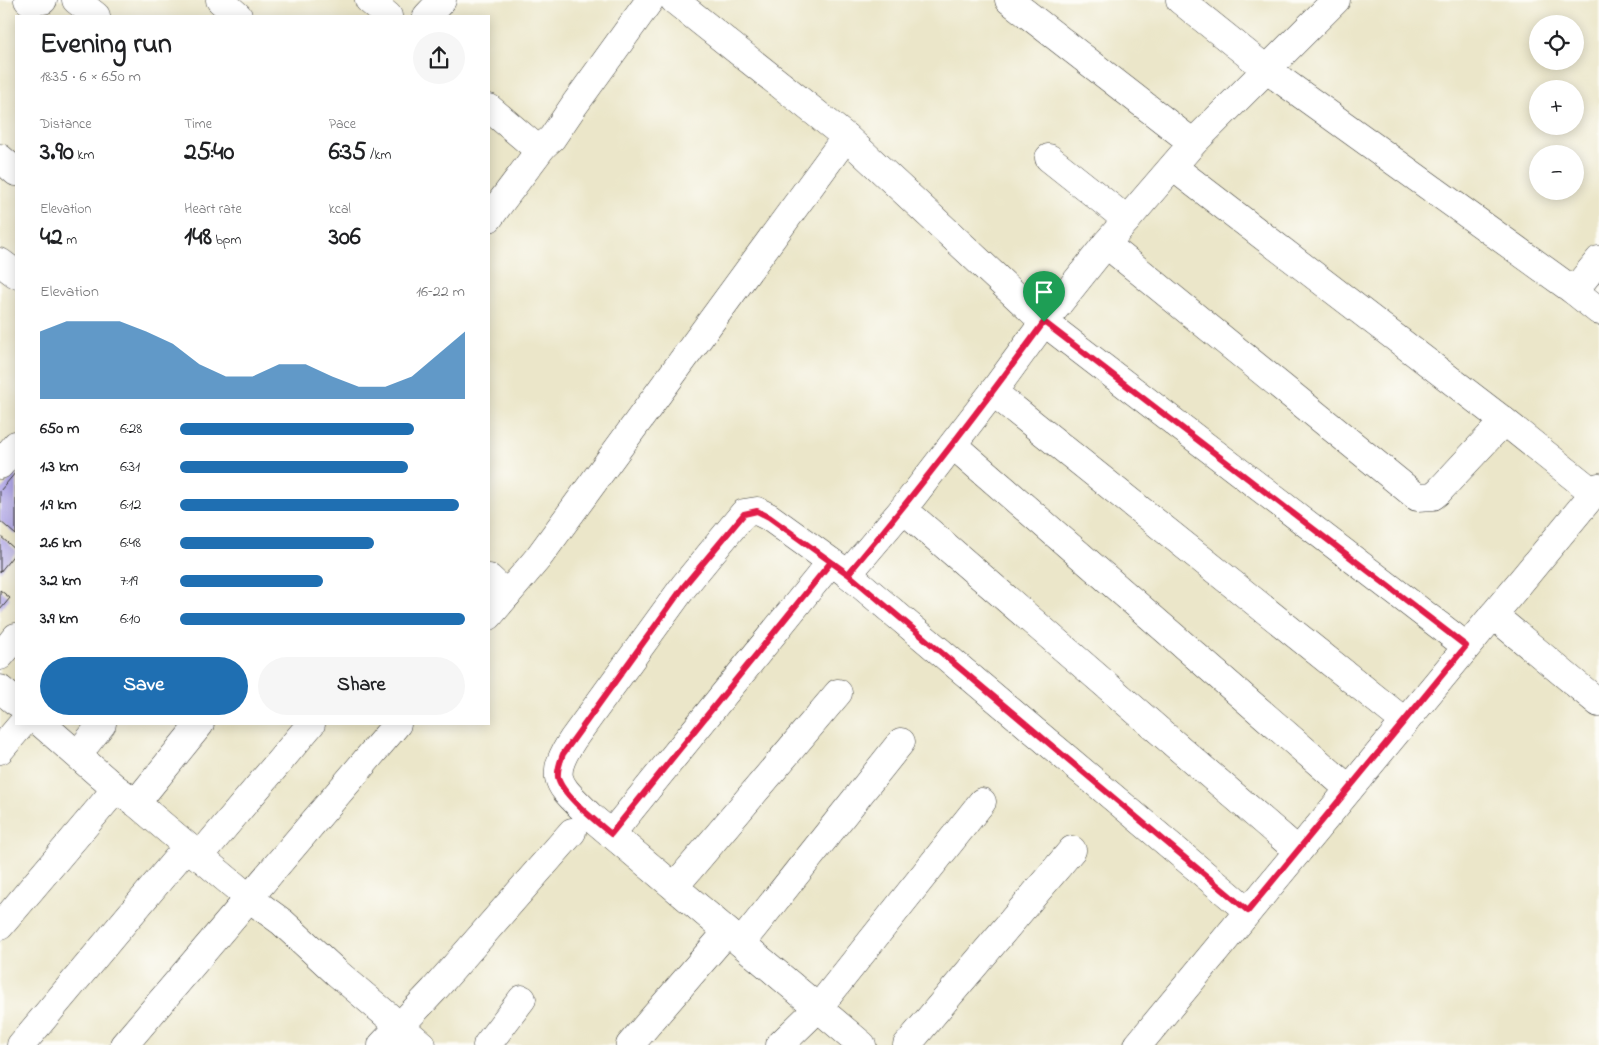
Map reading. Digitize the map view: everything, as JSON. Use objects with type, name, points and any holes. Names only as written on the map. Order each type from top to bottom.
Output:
[{"type":"street","points":[[28,0],[31,2],[43,0]]},
{"type":"street","points":[[76,0],[95,15]]},
{"type":"street","points":[[220,0],[237,15]]},
{"type":"street","points":[[428,15],[442,0]]},
{"type":"street","points":[[490,217],[543,146],[552,138],[650,0]]},
{"type":"street","points":[[674,0],[846,137],[1044,322],[1466,646]]},
{"type":"street","points":[[1009,0],[1193,143]]},
{"type":"street","points":[[1180,0],[1266,69],[1599,311]]},
{"type":"street","points":[[611,834],[839,568],[903,509],[1044,322],[1106,244],[1193,143],[1336,0]]},
{"type":"street","points":[[490,109],[534,146],[543,146]]},
{"type":"street","points":[[490,613],[498,587],[538,558],[846,137]]},
{"type":"street","points":[[0,158],[15,171]]},
{"type":"street","points":[[1049,158],[1127,220]]},
{"type":"street","points":[[1138,1045],[1466,646],[1597,490],[1173,167]]},
{"type":"street","points":[[1106,244],[1417,498],[1433,496],[1439,491],[1504,420]]},
{"type":"street","points":[[1574,291],[1599,260]]},
{"type":"street","points":[[0,262],[15,273]]},
{"type":"street","points":[[993,392],[1405,722]]},
{"type":"street","points":[[953,445],[1349,789]]},
{"type":"street","points":[[0,466],[15,446]]},
{"type":"street","points":[[903,509],[1298,851]]},
{"type":"street","points":[[862,1045],[590,816],[561,787],[558,776],[559,764],[563,754],[573,739],[690,579],[744,514],[757,511],[769,517],[839,568],[1248,911]]},
{"type":"street","points":[[1493,615],[1599,703]]},
{"type":"street","points":[[0,656],[15,638]]},
{"type":"street","points":[[0,689],[15,701]]},
{"type":"street","points":[[675,886],[838,693]]},
{"type":"street","points":[[0,750],[21,725]]},
{"type":"street","points":[[43,725],[193,852],[249,898],[282,922],[336,972],[390,1035],[422,1045]]},
{"type":"street","points":[[78,754],[101,725]]},
{"type":"street","points":[[0,926],[126,796],[199,725]]},
{"type":"street","points":[[21,1045],[193,852],[310,725]]},
{"type":"street","points":[[124,1045],[396,725]]},
{"type":"street","points":[[630,1045],[734,938],[901,742]]},
{"type":"street","points":[[780,1045],[818,1008],[982,802]]},
{"type":"street","points":[[390,1035],[434,990],[572,832]]},
{"type":"street","points":[[907,1045],[1072,850]]},
{"type":"street","points":[[487,1045],[522,1000]]},
{"type":"building","points":[[15,473],[15,534],[0,521],[0,491]]},
{"type":"building","points":[[0,536],[15,549],[15,553],[0,572]]},
{"type":"building","points":[[0,590],[10,598],[0,610]]},
{"type":"route","points":[[1044,322],[903,509],[848,574],[831,562],[611,834],[590,816],[561,787],[558,776],[559,764],[563,754],[684,586],[744,514],[757,511],[769,517],[848,574],[1248,911],[1466,646],[1044,322]]}]
